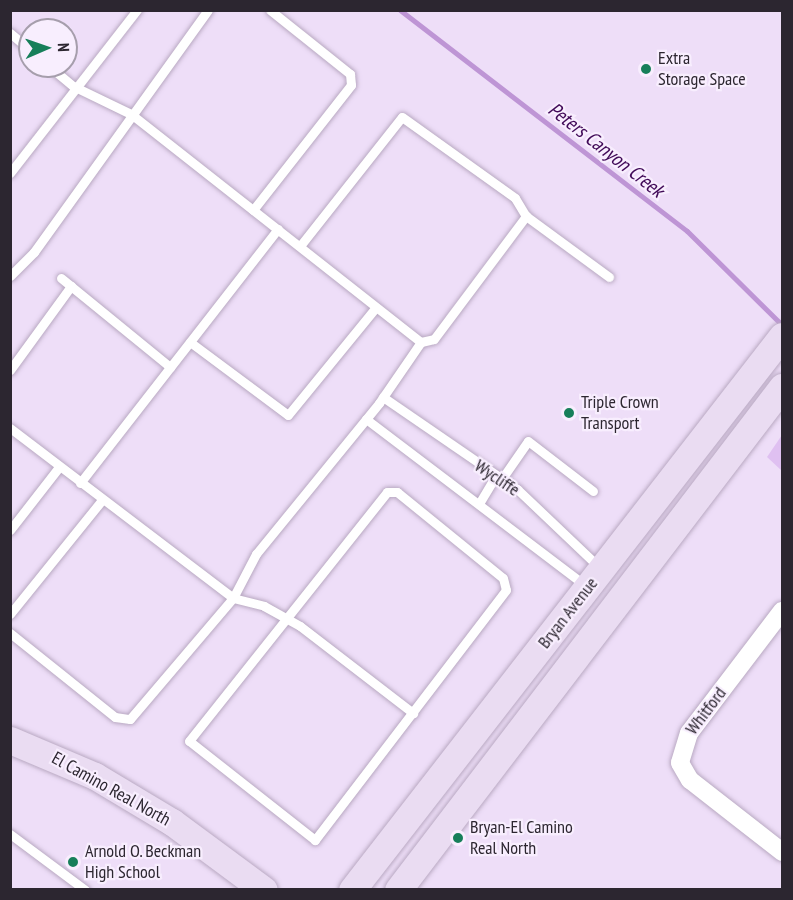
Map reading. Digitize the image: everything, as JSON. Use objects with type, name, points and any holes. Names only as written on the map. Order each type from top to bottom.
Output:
[{"type":"main road","name":"Bryan Avenue","points":[[352,890],[783,336]]},
{"type":"main road","name":"Bryan Avenue","points":[[398,890],[776,395]]},
{"type":"main road","points":[[523,727],[521,707],[594,608],[603,584],[595,579]]},
{"type":"main road","name":"El Camino Real North","points":[[10,740],[95,776],[172,822],[264,890]]},
{"type":"street","name":"Whitford","points":[[783,612],[688,733],[680,763],[690,780],[783,852]]},
{"type":"lane","points":[[10,173],[73,86],[137,10]]},
{"type":"lane","points":[[10,276],[77,195],[130,114],[208,10]]},
{"type":"lane","points":[[253,210],[351,86],[350,74],[270,10]]},
{"type":"lane","points":[[64,78],[73,86],[130,114],[421,342]]},
{"type":"lane","points":[[300,246],[402,117],[515,198],[526,216],[609,277]]},
{"type":"lane","points":[[10,633],[125,721],[233,598],[256,554],[366,419],[421,342],[434,339],[526,216]]},
{"type":"lane","points":[[80,483],[278,229]]},
{"type":"lane","points":[[61,278],[170,367]]},
{"type":"lane","points":[[10,370],[71,286]]},
{"type":"lane","points":[[190,342],[288,415],[376,307]]},
{"type":"lane","name":"Wycliffe","points":[[383,397],[498,479],[595,579]]},
{"type":"lane","name":"Wycliffe","points":[[366,419],[480,502],[595,579]]},
{"type":"lane","points":[[10,428],[233,598],[285,617],[413,712]]},
{"type":"lane","points":[[480,502],[528,441],[593,491]]},
{"type":"lane","points":[[10,530],[59,466]]},
{"type":"lane","points":[[397,492],[507,584],[413,712],[315,840],[189,741],[379,496],[397,492]]},
{"type":"lane","points":[[10,614],[102,500]]},
{"type":"lane","points":[[10,834],[85,890]]},
{"type":"shaded area","points":[[782,435],[782,471],[767,457]]},
{"type":"waterway","name":"Peters Canyon Creek","points":[[400,10],[687,231],[782,325]]},
{"type":"place","name":"Extra Storage Space","points":[[646,69]]},
{"type":"place","name":"Triple Crown Transport","points":[[569,413]]},
{"type":"place","name":"Bryan-El Camino Real North","points":[[458,838]]},
{"type":"place","name":"Arnold O. Beckman High School","points":[[73,862]]}]
